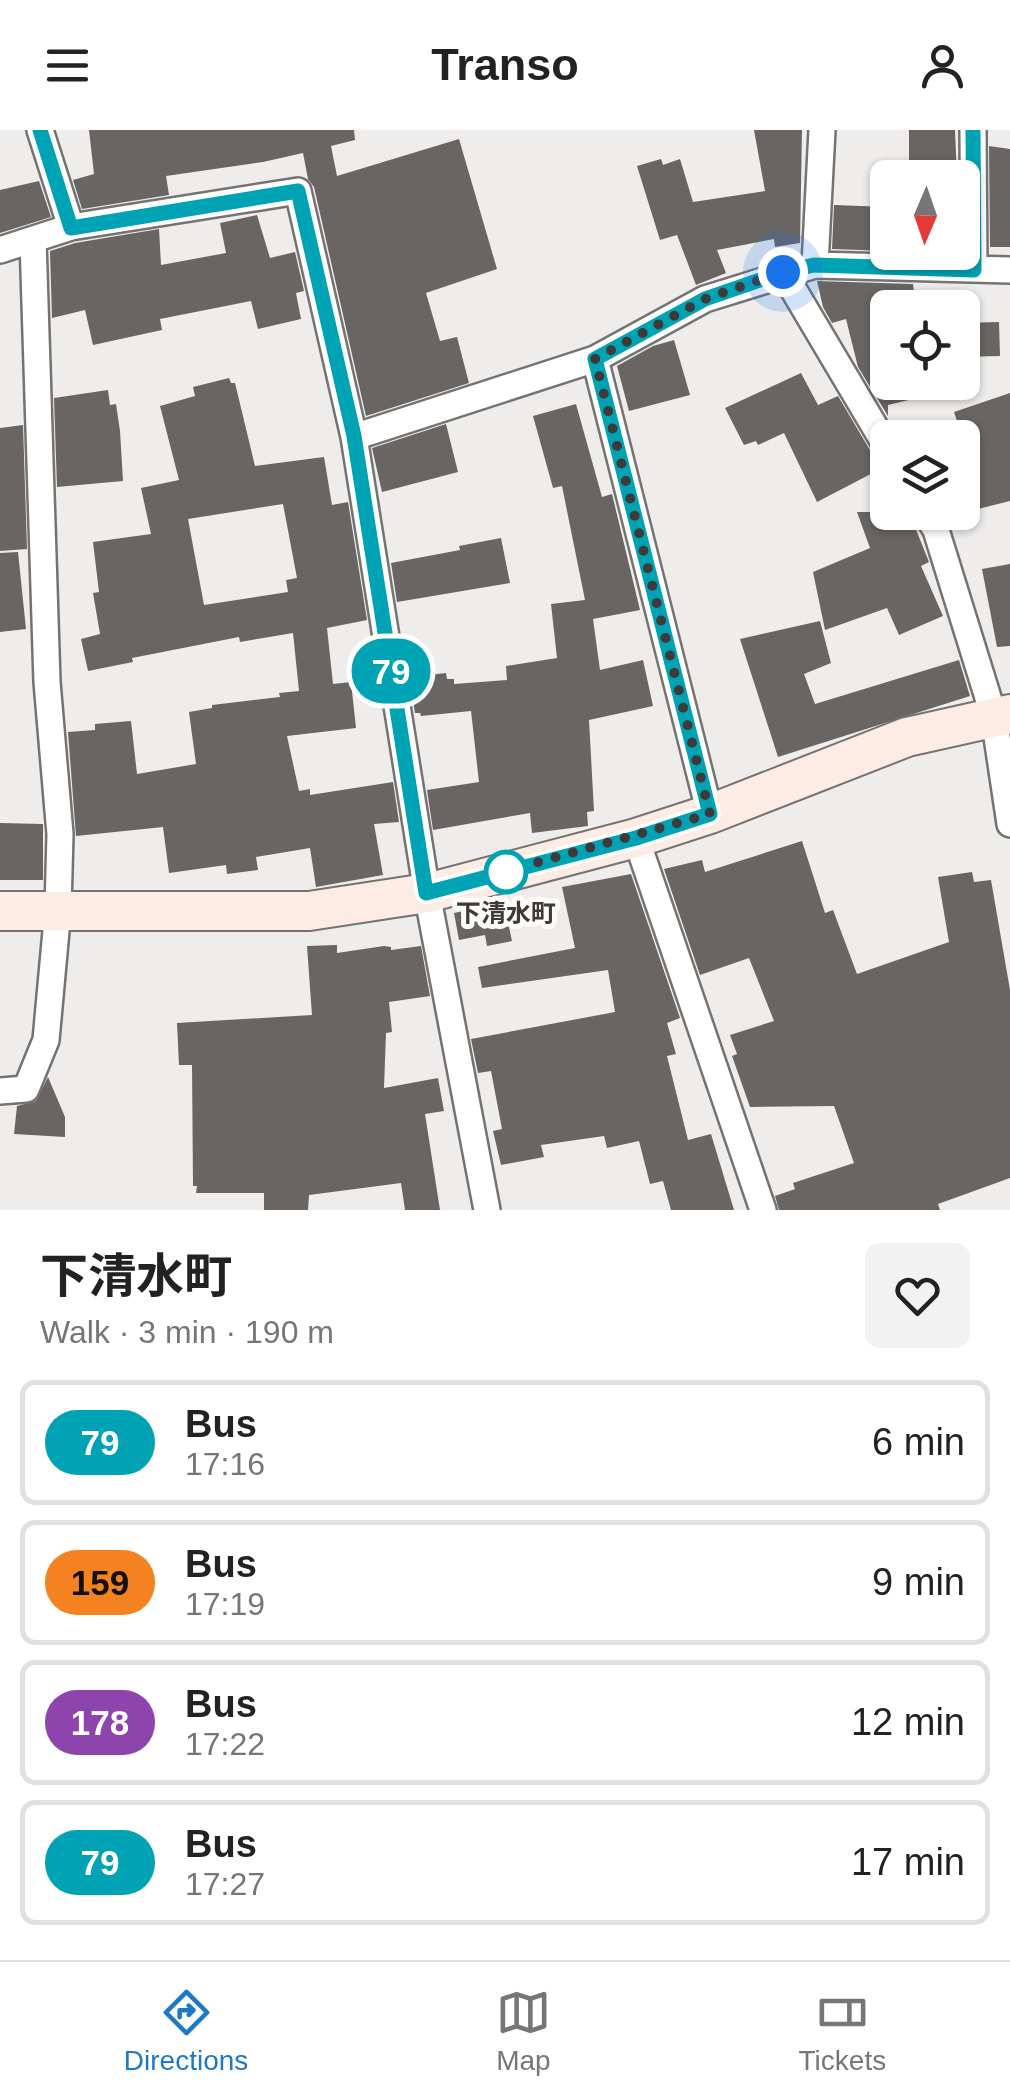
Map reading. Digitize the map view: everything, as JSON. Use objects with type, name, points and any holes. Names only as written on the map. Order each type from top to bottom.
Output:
[{"type":"street","points":[[40,130],[71,228]]},
{"type":"street","points":[[814,265],[822,130]]},
{"type":"street","points":[[973,130],[973,160]]},
{"type":"street","points":[[0,250],[71,228],[298,191],[354,436],[426,893],[487,1210]]},
{"type":"street","points":[[0,1091],[26,1089],[46,1040],[58,909],[60,834],[47,682],[33,240]]},
{"type":"street","points":[[354,436],[595,359],[705,299],[783,272],[814,265],[870,267]]},
{"type":"street","points":[[980,270],[1010,270]]},
{"type":"street","points":[[783,272],[871,420]]},
{"type":"street","points":[[595,359],[710,814]]},
{"type":"street","points":[[936,530],[1002,715],[1010,824]]},
{"type":"street","points":[[0,910],[309,911],[426,893],[636,838],[710,814],[907,737],[1002,715]]},
{"type":"street","points":[[636,838],[763,1210]]},
{"type":"building","points":[[89,130],[354,130],[355,140],[331,146],[337,176],[459,139],[497,269],[426,293],[440,341],[457,337],[469,383],[366,416],[303,153],[166,176],[169,195],[82,209],[73,180],[94,174]]},
{"type":"building","points":[[754,130],[802,130],[800,243],[775,247],[774,239],[717,250],[726,273],[696,285],[677,235],[660,240],[637,166],[661,159],[663,165],[680,159],[693,202],[765,191]]},
{"type":"building","points":[[909,130],[955,130],[956,160],[909,160]]},
{"type":"building","points":[[989,146],[1010,149],[1010,247],[990,247]]},
{"type":"building","points":[[39,181],[51,217],[0,233],[0,190]]},
{"type":"building","points":[[834,205],[870,206],[870,250],[832,249]]},
{"type":"building","points":[[257,215],[270,258],[295,252],[304,291],[296,293],[301,319],[258,329],[251,301],[160,319],[162,330],[93,345],[85,310],[52,318],[50,251],[159,229],[161,265],[226,253],[220,223]]},
{"type":"building","points":[[817,281],[913,284],[914,290],[870,290],[870,387],[858,367],[846,319],[832,323],[823,307]]},
{"type":"building","points":[[999,322],[1000,356],[980,357],[980,323]]},
{"type":"building","points":[[674,340],[690,395],[629,411],[617,366],[653,346]]},
{"type":"building","points":[[801,373],[818,405],[838,396],[870,450],[870,474],[817,502],[784,433],[758,445],[756,441],[744,445],[725,408]]},
{"type":"building","points":[[229,378],[235,383],[255,466],[324,457],[332,505],[348,502],[367,620],[327,628],[333,684],[351,682],[356,728],[287,736],[299,791],[310,789],[310,795],[393,782],[399,822],[374,824],[383,875],[316,887],[310,848],[256,857],[258,870],[227,874],[226,865],[169,873],[163,827],[76,836],[68,732],[95,730],[95,724],[131,721],[137,774],[196,764],[189,712],[299,691],[293,633],[240,642],[239,637],[132,658],[133,662],[88,671],[81,639],[100,634],[93,593],[99,592],[93,542],[151,534],[141,488],[179,480],[160,406],[195,396],[193,387]],"holes":[[[283,504],[297,578],[286,580],[288,592],[204,605],[188,519]]]},
{"type":"building","points":[[108,390],[110,405],[116,404],[123,481],[57,487],[54,398]]},
{"type":"building","points":[[1010,393],[1010,501],[980,508],[980,420],[957,420],[954,412]]},
{"type":"building","points":[[878,400],[909,400],[888,405],[888,416]]},
{"type":"building","points":[[576,404],[602,497],[612,494],[640,610],[593,619],[600,670],[643,660],[653,706],[589,720],[594,811],[587,812],[588,826],[532,833],[530,813],[433,830],[427,790],[479,782],[471,711],[421,716],[415,713],[409,677],[446,673],[454,684],[507,680],[506,666],[557,658],[551,604],[585,600],[562,486],[553,488],[533,416]]},
{"type":"building","points":[[446,424],[458,472],[382,492],[372,448]]},
{"type":"building","points":[[23,425],[27,549],[0,551],[0,428]]},
{"type":"building","points":[[857,512],[870,512],[870,530],[916,530],[929,562],[921,566],[943,616],[899,635],[887,608],[825,630],[813,572],[870,548]]},
{"type":"building","points":[[501,538],[510,583],[397,602],[391,563]]},
{"type":"building","points":[[18,552],[26,629],[0,632],[0,553]]},
{"type":"building","points":[[1010,564],[1010,646],[997,647],[982,569]]},
{"type":"building","points":[[820,621],[831,663],[804,674],[815,704],[959,660],[970,696],[778,757],[740,639]]},
{"type":"building","points":[[0,823],[43,824],[43,880],[0,880]]},
{"type":"building","points":[[802,841],[825,913],[833,910],[857,974],[949,942],[938,877],[972,872],[974,882],[991,880],[1010,990],[1010,1178],[938,1204],[940,1210],[779,1210],[775,1196],[795,1189],[793,1183],[854,1163],[834,1106],[750,1107],[732,1056],[737,1054],[730,1035],[774,1021],[749,958],[700,975],[664,869],[702,860],[705,872]]},
{"type":"building","points":[[631,874],[680,1018],[667,1023],[676,1054],[667,1056],[688,1140],[711,1134],[734,1210],[671,1210],[663,1181],[650,1184],[639,1141],[607,1148],[604,1136],[541,1145],[544,1157],[501,1165],[493,1131],[502,1129],[491,1071],[478,1073],[471,1039],[615,1012],[608,970],[482,988],[478,967],[575,948],[562,887]]},
{"type":"building","points":[[504,903],[512,941],[487,946],[485,935],[459,940],[454,913]]},
{"type":"building","points":[[337,945],[337,953],[384,946],[391,950],[421,946],[430,996],[389,1002],[392,1032],[386,1033],[384,1088],[438,1078],[444,1111],[425,1114],[440,1210],[405,1210],[401,1183],[309,1195],[308,1210],[264,1210],[264,1193],[196,1193],[192,1065],[179,1065],[177,1023],[312,1015],[307,946]]},
{"type":"building","points":[[48,1077],[65,1117],[65,1137],[14,1134],[17,1106],[36,1101]]},
{"type":"bus line","name":"79","points":[[40,130],[71,228],[298,191],[354,436],[426,893],[636,838],[710,814],[595,359],[705,299],[783,272],[814,265],[974,270],[973,130]]},
{"type":"place","name":"下清水町","points":[[506,872]]},
{"type":"route","points":[[506,872],[496,874],[636,838],[710,814],[595,359],[705,299],[783,272]]}]
